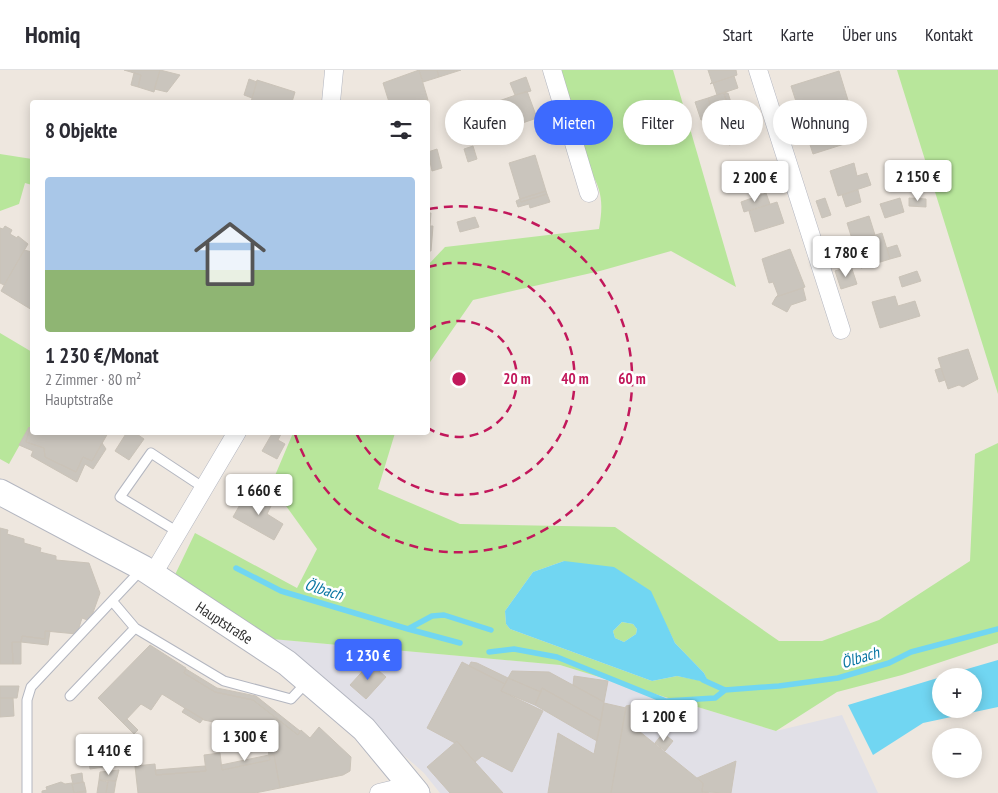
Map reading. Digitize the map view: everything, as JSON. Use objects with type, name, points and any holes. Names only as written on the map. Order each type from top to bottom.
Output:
[{"type":"main road","name":"Hauptstraße","points":[[0,492],[148,571],[287,663],[364,729],[414,789]]},
{"type":"street","points":[[331,100],[334,70]]},
{"type":"street","points":[[552,70],[589,193]]},
{"type":"street","points":[[758,70],[841,330]]},
{"type":"street","points":[[148,571],[178,532],[235,435]]},
{"type":"street","points":[[379,793],[414,789]]},
{"type":"lane","points":[[178,532],[120,497],[150,453],[204,488]]},
{"type":"lane","points":[[27,793],[27,700],[31,687],[113,602],[148,571]]},
{"type":"lane","points":[[113,602],[135,628],[224,681],[291,699],[308,681]]},
{"type":"lane","points":[[70,696],[135,628]]},
{"type":"shaded area","points":[[272,639],[560,665],[776,731],[842,715],[878,793],[440,793],[424,773]]},
{"type":"green space","points":[[558,70],[673,70],[682,100],[623,100],[623,145],[692,145],[692,135],[736,287],[671,251],[600,271],[473,300],[430,362],[430,263],[445,247],[599,229],[601,199],[582,145],[613,145],[613,100],[568,100]]},
{"type":"green space","points":[[897,70],[998,70],[998,394]]},
{"type":"green space","points":[[0,154],[30,159],[30,184],[25,183],[19,204],[0,211]]},
{"type":"green space","points":[[0,333],[30,351],[30,427],[9,464],[0,459]]},
{"type":"green space","points":[[292,435],[394,435],[378,489],[460,524],[615,527],[779,641],[822,641],[879,620],[970,561],[975,454],[998,443],[998,643],[902,675],[837,692],[776,731],[560,665],[272,639],[172,581],[195,533],[297,588],[317,549],[271,485]],"holes":[[[564,561],[665,623],[675,643],[704,673],[708,682],[677,676],[652,681],[510,629],[506,624],[505,611],[533,572]]]},
{"type":"green space","points":[[622,622],[633,624],[637,629],[636,634],[624,642],[615,638],[613,631]]},
{"type":"water","points":[[564,561],[614,567],[651,591],[675,643],[704,673],[709,683],[677,676],[652,681],[510,629],[506,624],[505,611],[533,572]],"holes":[[[622,622],[633,624],[637,629],[636,634],[624,642],[615,638],[613,631]]]},
{"type":"water","points":[[998,660],[998,707],[982,710],[982,668],[970,668]]},
{"type":"water","points":[[932,680],[932,718],[946,718],[923,723],[873,755],[848,705]]},
{"type":"building","points":[[124,70],[160,70],[154,92],[138,87],[141,75]]},
{"type":"building","points":[[160,70],[180,75],[167,92],[154,89]]},
{"type":"building","points":[[419,70],[428,100],[388,100],[383,83]]},
{"type":"building","points":[[419,70],[437,70],[439,77],[423,82]]},
{"type":"building","points":[[437,70],[461,70],[439,77]]},
{"type":"building","points":[[708,70],[736,70],[737,75],[710,84],[712,82]]},
{"type":"building","points":[[839,71],[848,100],[796,100],[791,86]]},
{"type":"building","points":[[134,73],[141,75],[138,87],[131,85]]},
{"type":"building","points":[[734,76],[738,88],[717,95],[713,83]]},
{"type":"building","points":[[526,77],[531,91],[515,95],[510,83]]},
{"type":"building","points":[[249,79],[257,82],[252,98],[244,95]]},
{"type":"building","points":[[257,80],[295,92],[293,100],[252,100]]},
{"type":"building","points":[[527,91],[534,110],[534,119],[524,122],[524,100],[502,100]]},
{"type":"building","points":[[728,91],[724,94],[726,100],[709,100],[708,98]]},
{"type":"building","points":[[728,93],[730,100],[726,100],[724,94]]},
{"type":"building","points":[[708,98],[709,100],[702,100],[702,120],[701,120],[695,102]]},
{"type":"building","points":[[810,145],[841,145],[813,154]]},
{"type":"building","points":[[473,146],[477,159],[468,162],[464,149]]},
{"type":"building","points":[[437,149],[442,168],[432,171],[430,151]]},
{"type":"building","points":[[535,155],[546,191],[520,199],[509,163]]},
{"type":"building","points":[[854,163],[857,176],[867,173],[871,185],[838,196],[830,171]]},
{"type":"building","points":[[858,190],[861,202],[846,207],[842,195]]},
{"type":"building","points":[[546,191],[547,194],[521,202],[520,199]]},
{"type":"building","points":[[766,193],[770,204],[744,212],[741,202]]},
{"type":"building","points":[[547,194],[550,202],[530,208],[529,204],[518,207],[516,201],[520,199],[521,202]]},
{"type":"building","points":[[825,198],[831,215],[822,218],[816,201]]},
{"type":"building","points":[[900,198],[904,212],[885,218],[880,204]]},
{"type":"building","points":[[909,198],[926,199],[926,207],[909,206]]},
{"type":"building","points":[[777,202],[784,223],[755,232],[749,211]]},
{"type":"building","points":[[869,216],[875,235],[853,242],[847,223]]},
{"type":"building","points":[[475,217],[479,227],[460,232],[457,222]]},
{"type":"building","points":[[5,226],[12,230],[10,234],[17,238],[18,236],[28,244],[4,285],[0,283],[0,228],[3,229]]},
{"type":"building","points":[[430,226],[433,226],[431,251]]},
{"type":"building","points":[[882,233],[890,259],[861,268],[853,242]]},
{"type":"building","points":[[897,245],[901,256],[890,259],[887,248]]},
{"type":"building","points":[[790,249],[805,287],[776,297],[778,295],[773,282],[769,283],[762,259]]},
{"type":"building","points":[[24,250],[30,252],[30,309],[1,291]]},
{"type":"building","points":[[851,266],[857,284],[841,289],[835,271]]},
{"type":"building","points":[[917,271],[921,281],[902,287],[899,277]]},
{"type":"building","points":[[803,288],[806,300],[791,305],[787,312],[772,304],[776,297]]},
{"type":"building","points":[[895,296],[898,306],[915,301],[920,316],[880,328],[872,302]]},
{"type":"building","points":[[968,349],[978,379],[963,387],[959,385],[948,389],[938,358]]},
{"type":"building","points":[[941,368],[945,380],[939,382],[935,370]]},
{"type":"building","points":[[29,427],[30,431],[26,442],[44,448],[45,457],[76,472],[83,457],[92,461],[102,443],[106,449],[93,469],[85,464],[77,482],[31,456],[33,451],[19,445]]},
{"type":"building","points":[[29,431],[30,435],[107,435],[92,461],[83,457],[76,472],[45,457],[44,448],[26,442]]},
{"type":"building","points":[[125,435],[138,435],[144,439],[129,460],[115,451]]},
{"type":"building","points":[[271,435],[280,435],[278,440],[285,444],[277,459],[262,451]]},
{"type":"building","points":[[255,487],[259,489],[250,505],[246,503]]},
{"type":"building","points":[[259,489],[268,494],[264,502],[271,506],[267,514],[283,524],[274,540],[233,517],[242,501],[250,505]]},
{"type":"building","points":[[0,528],[8,530],[7,534],[24,539],[24,543],[41,548],[40,552],[56,556],[56,560],[89,563],[100,593],[90,621],[82,618],[77,634],[45,631],[45,639],[22,636],[21,642],[12,642],[13,664],[0,664]]},
{"type":"building","points":[[45,631],[50,631],[48,645],[21,642],[22,636],[45,639]]},
{"type":"building","points":[[12,642],[21,642],[21,664],[13,664]]},
{"type":"building","points":[[150,645],[186,668],[184,673],[215,692],[253,700],[298,735],[301,730],[310,738],[319,727],[351,757],[350,771],[343,775],[280,788],[274,755],[269,756],[268,748],[241,728],[204,720],[162,694],[151,710],[141,704],[123,723],[98,698]]},
{"type":"building","points":[[462,662],[505,684],[501,691],[543,711],[512,772],[482,756],[475,762],[457,741],[455,743],[427,728]]},
{"type":"building","points":[[471,662],[508,678],[505,684],[469,666]]},
{"type":"building","points":[[370,663],[386,677],[366,699],[350,685]]},
{"type":"building","points":[[186,669],[217,688],[256,696],[300,731],[298,735],[253,700],[215,692],[184,673]]},
{"type":"building","points":[[512,671],[549,672],[604,702],[601,721],[542,688],[541,692],[508,678]]},
{"type":"building","points":[[574,676],[608,681],[604,702],[573,685]]},
{"type":"building","points":[[508,678],[541,692],[535,705],[501,691]]},
{"type":"building","points":[[0,686],[19,686],[17,698],[0,698]]},
{"type":"building","points":[[542,688],[601,721],[597,741],[535,705]]},
{"type":"building","points":[[0,698],[13,698],[14,716],[0,717]]},
{"type":"building","points":[[604,703],[626,708],[611,793],[548,793],[558,733],[594,754]]},
{"type":"building","points":[[631,705],[644,715],[634,727],[703,783],[702,792],[709,793],[611,793],[626,706]]},
{"type":"building","points":[[185,708],[203,719],[200,723],[182,712]]},
{"type":"building","points":[[127,719],[138,730],[134,734],[123,723]]},
{"type":"building","points":[[222,724],[241,728],[240,732],[221,729]]},
{"type":"building","points":[[663,733],[673,741],[665,751],[655,743]]},
{"type":"building","points":[[251,736],[266,748],[263,751],[248,739]]},
{"type":"building","points":[[457,741],[503,793],[450,793],[427,767]]},
{"type":"building","points":[[116,743],[118,765],[90,769],[88,747]]},
{"type":"building","points":[[220,753],[222,770],[270,760],[269,756],[274,755],[280,788],[255,793],[138,793],[135,766],[155,764],[156,775],[206,771],[204,755]]},
{"type":"building","points":[[269,755],[270,760],[222,770],[221,765]]},
{"type":"building","points":[[736,761],[731,793],[702,792],[703,783],[697,778]]},
{"type":"building","points":[[205,766],[206,771],[156,775],[155,770]]},
{"type":"building","points":[[119,770],[116,781],[99,780],[100,772]]},
{"type":"building","points":[[82,773],[83,782],[73,784],[71,775]]},
{"type":"building","points":[[99,780],[108,782],[106,793],[97,793]]},
{"type":"building","points":[[108,780],[116,781],[114,793],[106,793]]},
{"type":"building","points":[[61,782],[65,784],[72,783],[74,793],[42,793],[42,791],[47,790],[46,787]]},
{"type":"building","points":[[84,782],[86,791],[74,793],[72,784]]},
{"type":"waterway","name":"Ölbach","points":[[236,568],[281,591],[408,629],[432,616],[444,615],[491,630]]},
{"type":"waterway","name":"Ölbach","points":[[408,629],[460,643]]},
{"type":"waterway","name":"Ölbach","points":[[703,680],[725,690],[779,686],[838,678],[889,663],[911,652],[998,629]]},
{"type":"waterway","name":"Ölbach","points":[[489,652],[514,649],[557,657],[666,701],[715,698],[725,690]]}]
